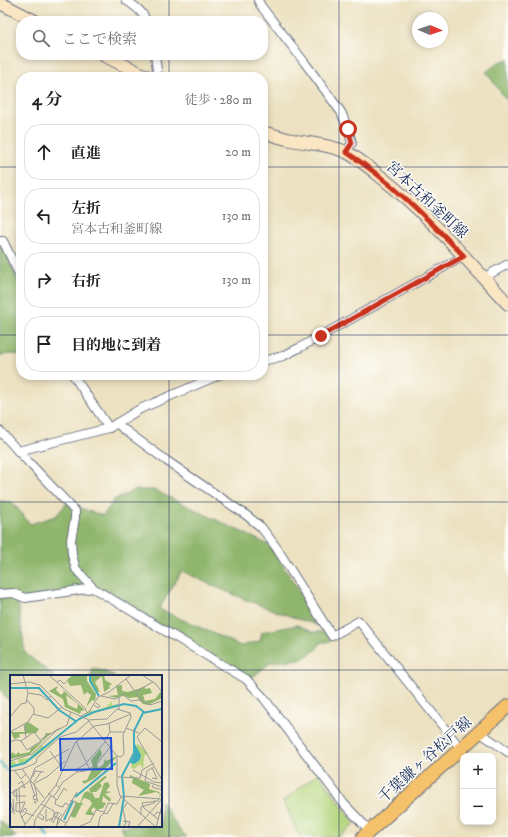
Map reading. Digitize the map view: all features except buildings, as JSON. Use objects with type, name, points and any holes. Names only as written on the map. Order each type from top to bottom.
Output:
[{"type":"main road","name":"千葉鎌ヶ谷松戸線","points":[[366,834],[508,706]]},
{"type":"street","points":[[126,0],[137,8],[144,16]]},
{"type":"street","points":[[258,0],[341,112],[352,143],[346,152]]},
{"type":"street","points":[[7,3],[27,16]]},
{"type":"street","points":[[113,60],[138,72]]},
{"type":"street","points":[[156,60],[157,72]]},
{"type":"street","name":"宮本古和釜町線","points":[[268,133],[291,140],[333,147],[346,152],[364,164],[391,185],[413,205],[464,256],[508,304]]},
{"type":"street","points":[[0,242],[3,241],[16,268]]},
{"type":"street","points":[[268,360],[283,356],[299,348],[464,256]]},
{"type":"street","points":[[484,278],[508,264]]},
{"type":"street","points":[[76,380],[109,428]]},
{"type":"street","points":[[18,451],[109,428],[140,409],[207,380]]},
{"type":"street","points":[[117,423],[167,461],[246,515],[261,527],[276,547],[332,636],[359,621],[461,749]]},
{"type":"street","points":[[0,431],[75,511],[76,518],[71,540],[72,555],[76,569],[93,588],[246,679],[263,697],[366,834]]},
{"type":"street","points":[[0,594],[13,593],[25,598],[93,588]]},
{"type":"street","points":[[479,732],[508,752]]},
{"type":"green space","points":[[508,59],[508,102],[486,72],[499,62]]},
{"type":"green space","points":[[1,245],[16,276],[16,355],[0,356]]},
{"type":"green space","points":[[135,490],[154,490],[269,545],[323,627],[252,602],[182,571],[159,609],[241,646],[260,641],[262,632],[297,625],[312,632],[326,632],[335,637],[330,642],[321,642],[316,650],[302,659],[271,662],[250,679],[95,586],[24,599],[18,603],[25,653],[53,675],[10,675],[10,703],[0,689],[0,501],[12,502],[30,524],[56,516],[67,503],[103,516],[114,500]]},
{"type":"green space","points":[[93,668],[113,675],[91,675]]},
{"type":"green space","points":[[318,773],[355,823],[339,837],[300,837],[283,801]]},
{"type":"green space","points":[[162,803],[178,828],[187,837],[126,837],[121,827],[162,827]]},
{"type":"green space","points":[[0,820],[16,837],[0,837]]},
{"type":"waterway","points":[[0,763],[10,774]]},
{"type":"waterway","points":[[43,827],[48,837]]},
{"type":"route","points":[[321,336],[464,256],[391,185],[346,152],[352,143],[348,129]]}]
